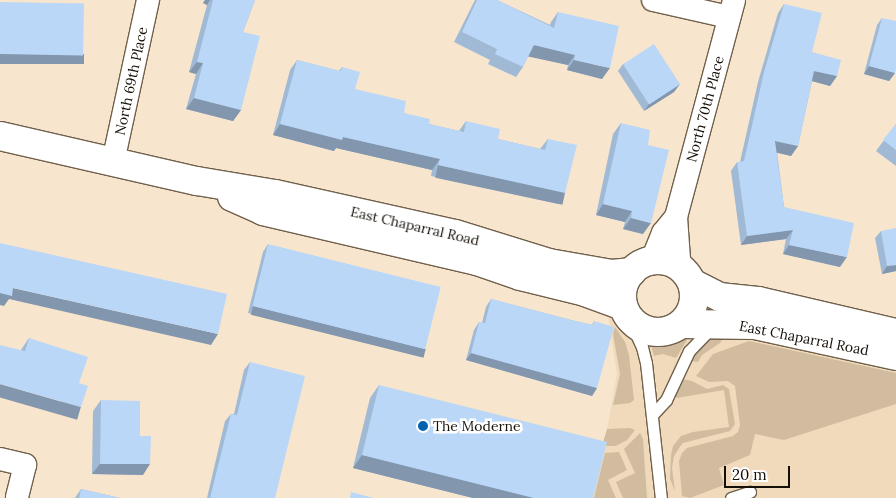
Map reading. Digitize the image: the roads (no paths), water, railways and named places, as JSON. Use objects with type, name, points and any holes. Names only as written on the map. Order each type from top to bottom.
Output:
[{"type":"main road","name":"East Chaparral Road","points":[[0,136],[197,182],[275,194],[455,234],[549,263],[612,274],[640,267]]},
{"type":"main road","name":"East Chaparral Road","points":[[197,182],[263,211],[452,255],[520,276],[585,292],[626,311]]},
{"type":"main road","points":[[670,262],[688,277],[694,305],[690,315],[682,324],[672,330],[660,333],[642,328],[626,311],[622,294],[625,282],[640,267],[670,262]]},
{"type":"main road","name":"East Chaparral Road","points":[[688,277],[720,297],[896,356]]},
{"type":"main road","name":"East Chaparral Road","points":[[682,324],[744,324],[785,319],[896,333]]},
{"type":"street","name":"North 69th Place","points":[[113,162],[148,0]]},
{"type":"street","points":[[653,0],[731,8]]},
{"type":"street","name":"North 70th Place","points":[[688,277],[679,259],[676,217],[731,8]]},
{"type":"street","name":"North 70th Place","points":[[640,267],[654,255],[664,233],[676,217]]},
{"type":"street","points":[[0,459],[25,465],[17,498]]},
{"type":"lane","points":[[626,311],[642,347],[653,414],[661,498]]},
{"type":"lane","points":[[653,414],[666,400],[689,351],[716,324]]},
{"type":"lane","points":[[731,498],[750,492]]},
{"type":"place","name":"The Moderne","points":[[423,426]]}]
